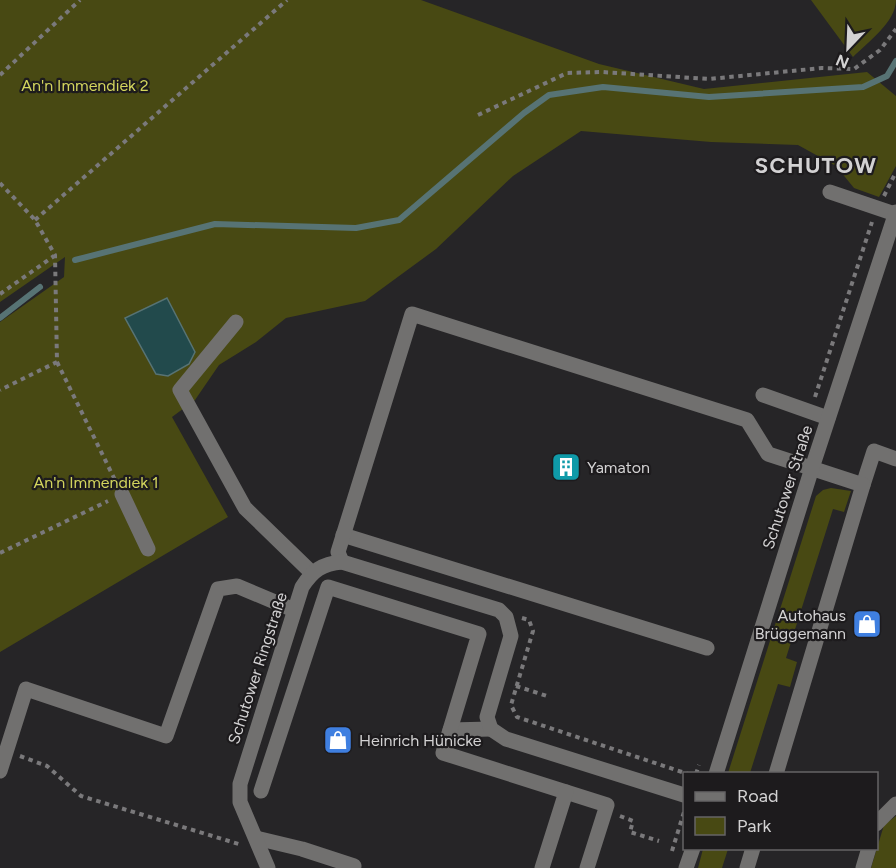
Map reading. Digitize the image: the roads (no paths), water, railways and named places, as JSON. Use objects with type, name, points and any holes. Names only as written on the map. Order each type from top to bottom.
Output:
[{"type":"street","points":[[830,192],[896,213]]},
{"type":"street","name":"Schutower Straße","points":[[717,772],[828,418],[896,213]]},
{"type":"street","points":[[342,562],[338,552],[411,314],[747,420],[768,454],[863,484]]},
{"type":"street","points":[[236,322],[180,390],[245,508],[312,573],[320,566],[342,562],[499,610],[506,616],[511,636],[487,717],[492,729],[506,739],[683,795]]},
{"type":"street","points":[[763,395],[828,418]]},
{"type":"street","points":[[777,772],[874,451],[896,459]]},
{"type":"street","points":[[122,494],[148,549]]},
{"type":"street","points":[[343,535],[707,648]]},
{"type":"street","name":"Schutower Ringstraße","points":[[268,868],[240,802],[240,784],[294,610],[302,587],[312,573]]},
{"type":"street","points":[[0,771],[26,689],[166,736],[218,589],[237,586],[294,610]]},
{"type":"street","points":[[261,791],[328,586],[479,634],[443,753],[607,805],[587,868]]},
{"type":"street","points":[[450,730],[492,729]]},
{"type":"street","points":[[542,868],[566,792]]},
{"type":"street","points":[[878,822],[896,804]]},
{"type":"street","points":[[259,845],[302,849],[354,866],[353,868]]},
{"type":"street","points":[[686,868],[693,850]]},
{"type":"street","points":[[747,868],[753,850]]},
{"type":"street","points":[[863,868],[869,850]]},
{"type":"water","points":[[167,298],[195,352],[189,364],[168,376],[156,374],[125,318]]},
{"type":"waterway","points":[[75,260],[215,224],[356,228],[399,220],[524,113],[549,95],[603,87],[709,97],[863,87],[887,76],[896,61]]},
{"type":"waterway","points":[[0,318],[40,287]]},
{"type":"place","name":"Yamaton","points":[[566,467]]},
{"type":"place","name":"Autohaus Brüggemann","points":[[867,624]]},
{"type":"place","name":"Heinrich Hünicke","points":[[338,740]]},
{"type":"district","name":"SCHUTOW","points":[[816,165]]},
{"type":"park label","name":"An'n Immendiek 2","points":[[85,85]]},
{"type":"park label","name":"An'n Immendiek 1","points":[[96,482]]}]
